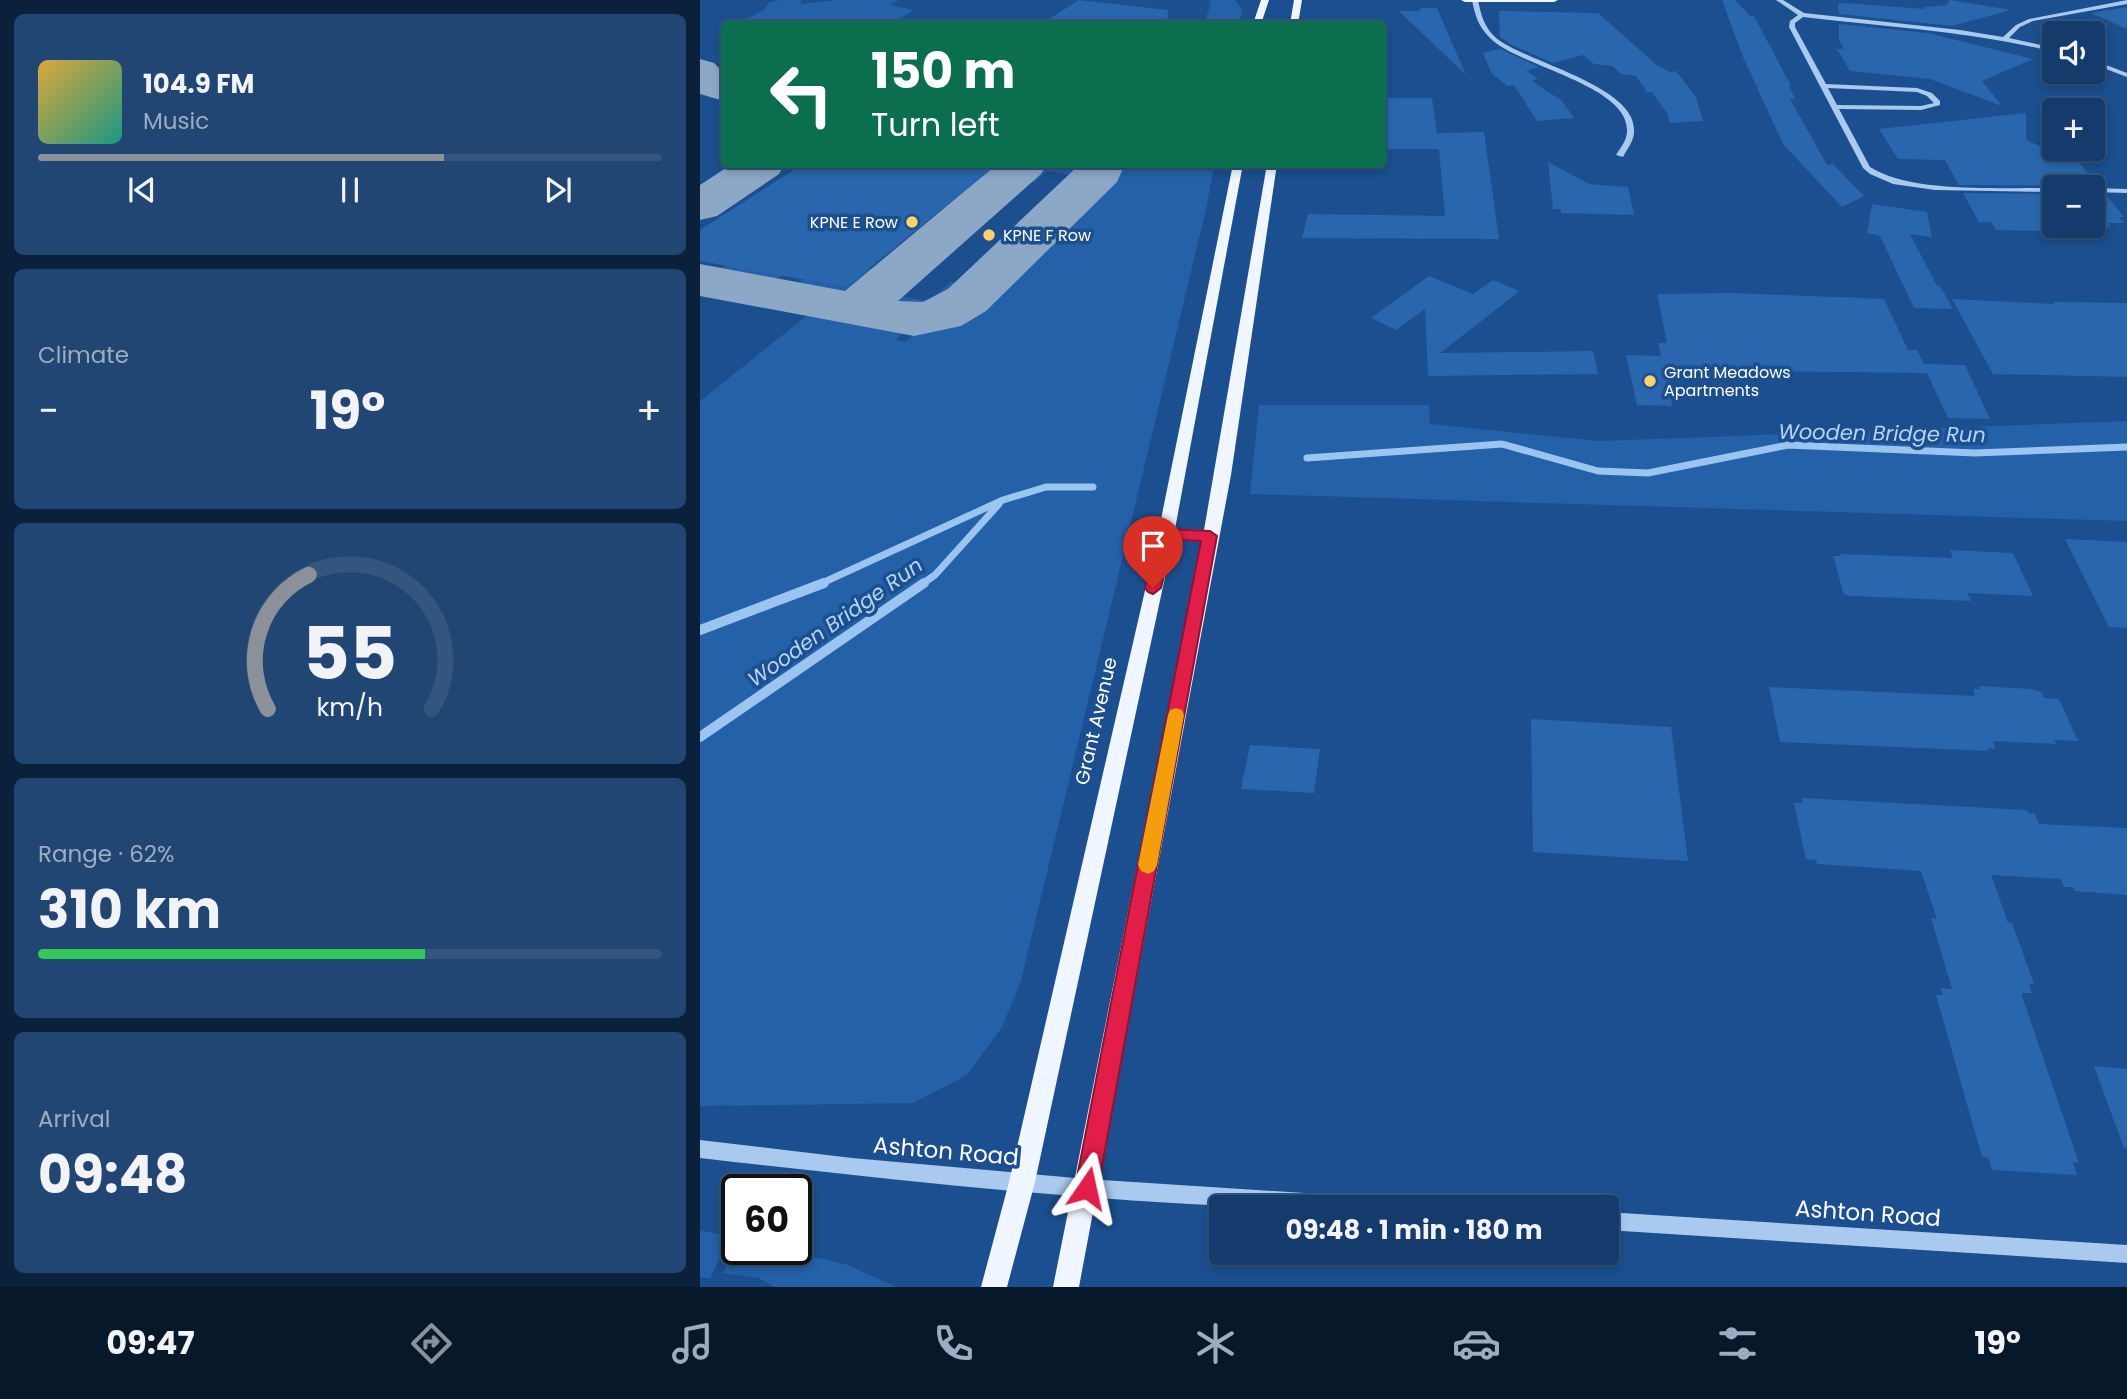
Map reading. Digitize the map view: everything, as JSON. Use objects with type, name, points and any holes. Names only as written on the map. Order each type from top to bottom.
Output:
[{"type":"main road","points":[[1258,21],[1265,0]]},
{"type":"main road","points":[[1465,0],[1554,0]]},
{"type":"main road","points":[[1295,21],[1299,1]]},
{"type":"main road","name":"Grant Avenue","points":[[995,1287],[1022,1182],[1166,534],[1237,168]]},
{"type":"main road","points":[[1066,1287],[1225,465],[1271,168]]},
{"type":"main road","points":[[1166,534],[1210,536]]},
{"type":"street","points":[[1475,0],[1475,9],[1481,25],[1493,39],[1509,50],[1582,80],[1620,107],[1629,121],[1631,135],[1619,155]]},
{"type":"street","points":[[1779,0],[1802,15],[1921,25],[2005,38],[2042,47]]},
{"type":"street","points":[[2005,38],[2018,26],[2031,20],[2127,2]]},
{"type":"street","points":[[1802,15],[1792,22],[1792,27],[1867,168],[1896,181],[1921,187],[2042,190]]},
{"type":"street","points":[[2105,67],[2127,75]]},
{"type":"street","points":[[1825,86],[1917,90],[1927,92],[1938,104],[1921,108],[1835,107]]},
{"type":"street","points":[[2105,190],[2127,191]]},
{"type":"street","name":"Ashton Road","points":[[700,1149],[1087,1188],[1209,1196]]},
{"type":"street","name":"Ashton Road","points":[[1619,1222],[2127,1254]]},
{"type":"shaded area","points":[[801,0],[801,4],[838,0],[898,0],[890,5],[914,10],[899,19],[914,21],[742,21],[764,10],[770,2]]},
{"type":"shaded area","points":[[1209,0],[1235,0],[1242,9],[1240,21],[1205,21],[1211,3]]},
{"type":"shaded area","points":[[1033,168],[1090,169],[1087,178],[1081,180],[1067,179],[1071,175],[1048,171],[1035,182],[1022,178]]},
{"type":"shaded area","points":[[1109,168],[1213,168],[1207,205],[1021,981],[1002,1027],[967,1075],[913,1103],[700,1106],[700,401],[814,310],[907,326],[896,340],[906,342],[920,327],[962,314],[1090,194]]},
{"type":"shaded area","points":[[728,264],[785,275],[760,284],[723,278],[718,271]]},
{"type":"shaded area","points":[[869,268],[884,273],[870,286],[854,294],[818,296],[797,288],[802,279],[846,287]]},
{"type":"shaded area","points":[[951,282],[964,284],[966,288],[946,304],[928,312],[897,310],[884,307],[880,303],[884,294],[895,290],[909,291],[903,297],[929,301]]},
{"type":"shaded area","points":[[1259,405],[1429,405],[1430,424],[1599,441],[2127,421],[2127,521],[1250,494]]},
{"type":"shaded area","points":[[700,1230],[721,1235],[721,1255],[710,1279],[700,1277]]},
{"type":"shaded area","points":[[812,1257],[848,1265],[896,1287],[774,1287],[759,1278],[723,1273],[726,1265],[812,1265]]},
{"type":"building","points":[[1079,0],[1168,10],[1167,21],[1046,21]]},
{"type":"building","points":[[1722,0],[1735,0],[1750,16],[1754,16],[1791,86],[1795,99],[1790,99],[1827,165],[1833,164],[1864,196],[1842,207],[1783,144],[1743,57]]},
{"type":"building","points":[[1950,0],[2011,10],[1952,26],[1839,14],[1838,4],[1925,9],[1947,5]]},
{"type":"building","points":[[2127,7],[2127,29],[2091,13]]},
{"type":"building","points":[[1420,8],[1437,8],[1466,75],[1399,11],[1420,11]]},
{"type":"building","points":[[1499,11],[1598,13],[1658,66],[1670,72],[1676,71],[1696,97],[1703,121],[1670,123],[1667,113],[1652,92],[1647,92],[1636,76],[1621,74],[1612,66],[1594,64],[1583,55],[1553,63],[1512,45],[1500,37]]},
{"type":"building","points":[[1839,24],[1928,33],[2033,59],[1982,81],[2002,106],[1930,79],[1850,71],[1837,49],[1844,49],[1839,40]]},
{"type":"building","points":[[1500,49],[1539,67],[1526,71],[1538,79],[1532,81],[1562,101],[1574,118],[1537,121],[1514,85],[1508,86],[1492,74],[1483,53]]},
{"type":"building","points":[[1386,98],[1432,98],[1438,141],[1437,133],[1484,132],[1499,239],[1302,238],[1308,214],[1445,216],[1439,149],[1386,149]]},
{"type":"building","points":[[2026,113],[2026,140],[2042,147],[2042,161],[2078,161],[2089,175],[2042,175],[2042,186],[1959,185],[1945,160],[1898,159],[1879,129]]},
{"type":"building","points":[[1548,162],[1589,184],[1628,187],[1634,215],[1561,213],[1561,209],[1553,209]]},
{"type":"building","points":[[797,168],[993,168],[846,287],[700,261],[700,230]]},
{"type":"building","points":[[1963,193],[2042,194],[2042,231],[1996,230],[1991,222],[1979,222]]},
{"type":"building","points":[[2105,195],[2124,217],[2119,217],[2124,223],[2108,223],[2111,227],[2105,227]]},
{"type":"building","points":[[1872,204],[1927,212],[1932,237],[1910,234],[1937,286],[1940,286],[1953,309],[1914,308],[1880,236],[1867,233]]},
{"type":"building","points":[[1429,276],[1473,294],[1493,280],[1520,291],[1440,353],[1593,351],[1598,374],[1428,376],[1425,309],[1396,330],[1371,318]]},
{"type":"building","points":[[1731,293],[1884,299],[1908,350],[1917,350],[1924,364],[1965,365],[1990,419],[1948,418],[1927,373],[1752,371],[1751,368],[1667,366],[1672,406],[1637,405],[1626,355],[1661,356],[1658,343],[1667,343],[1657,294]]},
{"type":"building","points":[[1952,299],[2055,304],[2053,302],[2127,303],[2127,377],[1993,374]]},
{"type":"building","points":[[2065,539],[2127,542],[2127,628],[2109,627]]},
{"type":"building","points":[[1950,550],[2013,553],[2033,596],[1967,593],[1971,601],[1844,595],[1833,556],[1840,554],[1953,558]]},
{"type":"building","points":[[1979,686],[2032,689],[2041,692],[2044,698],[2059,699],[2078,741],[2054,740],[2056,744],[1993,741],[1995,749],[1988,748],[1989,751],[1780,742],[1769,687],[1975,696],[1973,689],[1980,689]]},
{"type":"building","points":[[1531,719],[1671,727],[1688,861],[1533,852]]},
{"type":"building","points":[[1250,745],[1320,749],[1314,793],[1241,789]]},
{"type":"building","points":[[1802,798],[2027,810],[2028,813],[2035,814],[2039,824],[2127,828],[2127,895],[2074,891],[2073,887],[2064,887],[2061,879],[1991,875],[2034,984],[2029,984],[2032,993],[2021,993],[2079,1163],[2073,1162],[2077,1175],[1992,1170],[1988,1157],[1982,1157],[1936,995],[1943,995],[1941,988],[1952,989],[1931,918],[1937,919],[1921,871],[1817,864],[1816,860],[1806,859],[1794,803],[1803,803]]},
{"type":"building","points":[[2094,1066],[2127,1069],[2127,1148],[2124,1148]]},
{"type":"waterway","name":"Wooden Bridge Run","points":[[1307,458],[1502,444],[1598,471],[1648,473],[1788,445],[1975,453],[2127,447]]},
{"type":"waterway","points":[[820,584],[1003,500],[1046,487],[1093,487]]},
{"type":"waterway","name":"Wooden Bridge Run","points":[[922,584],[935,575],[999,504]]},
{"type":"waterway","points":[[700,630],[824,583]]},
{"type":"waterway","name":"Wooden Bridge Run","points":[[700,737],[924,583]]},
{"type":"taxiway","points":[[700,71],[715,86],[721,88]]},
{"type":"taxiway","points":[[700,206],[757,168]]},
{"type":"taxiway","points":[[856,309],[1020,168]]},
{"type":"taxiway","points":[[700,280],[914,320],[936,316],[967,300],[1101,172],[1102,168]]},
{"type":"slow traffic","points":[[1148,865],[1176,715]]},
{"type":"place","name":"KPNE E Row","points":[[912,222]]},
{"type":"place","name":"KPNE F Row","points":[[989,235]]},
{"type":"place","name":"Grant Meadows Apartments","points":[[1650,381]]},
{"type":"route","points":[[1087,1188],[1210,536],[1166,534],[1153,588]]}]
